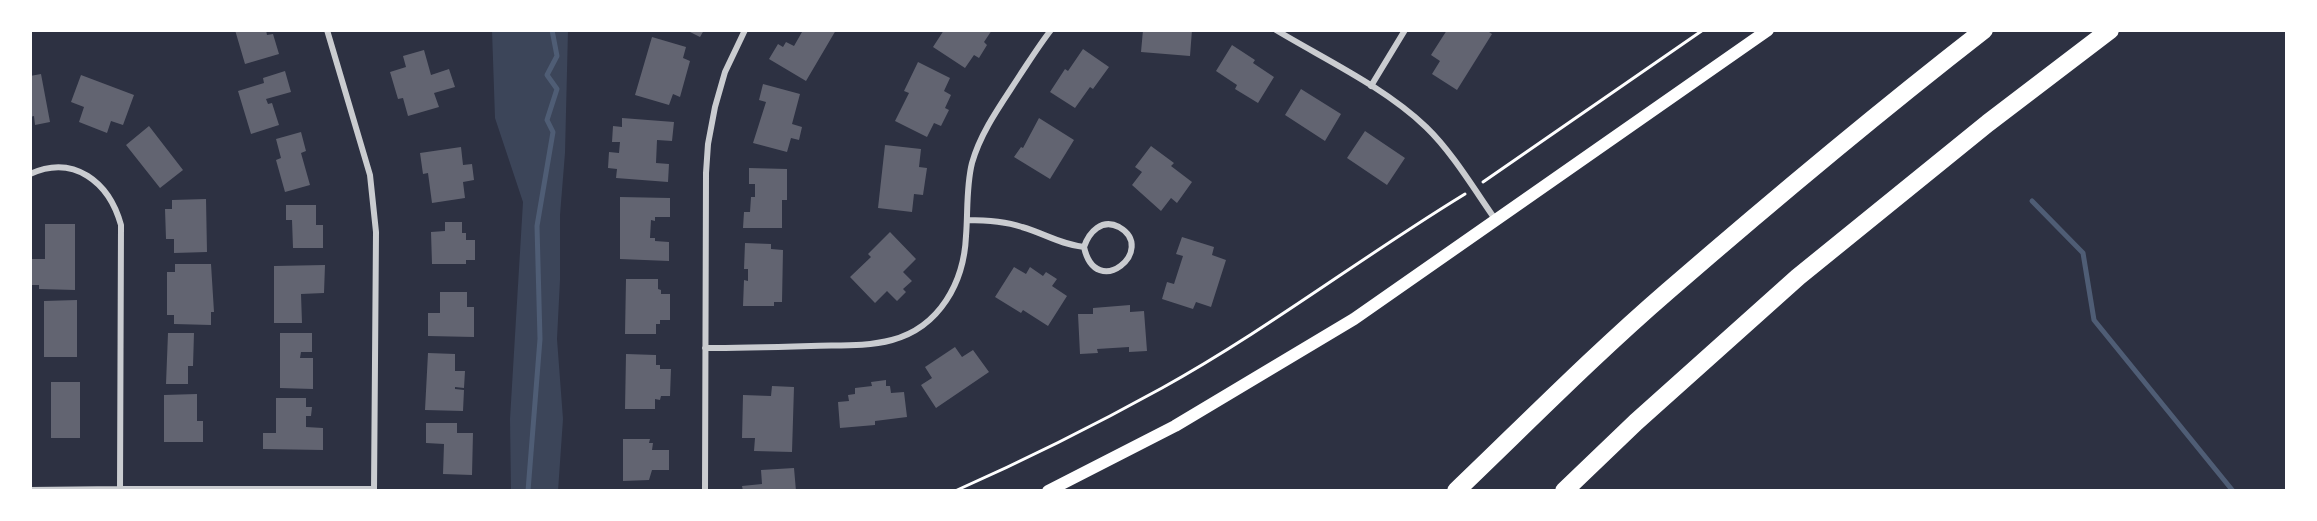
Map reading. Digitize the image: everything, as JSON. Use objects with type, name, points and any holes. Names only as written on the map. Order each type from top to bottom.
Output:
[{"type":"highway","points":[[1456,491],[1668,291],[1815,165],[1984,30]]},
{"type":"highway","points":[[1564,491],[1636,422],[1798,277],[1988,123],[2107,33]]},
{"type":"main road","points":[[1048,491],[1175,426],[1354,319],[1768,30]]},
{"type":"street","points":[[30,490],[374,490],[376,232],[374,199],[370,175],[327,30]]},
{"type":"street","points":[[705,491],[708,144],[725,72],[745,30]]},
{"type":"street","points":[[705,348],[860,345],[893,339],[916,330],[938,314],[951,293],[962,266],[967,220],[967,194],[972,164],[981,139],[1051,30]]},
{"type":"street","points":[[1276,30],[1371,86],[1411,114],[1428,129],[1495,219]]},
{"type":"street","points":[[1371,86],[1406,30]]},
{"type":"street","points":[[30,174],[56,168],[74,170],[96,181],[109,194],[116,207],[121,225],[120,489]]},
{"type":"street","points":[[967,220],[996,220],[1023,227],[1066,245],[1084,247]]},
{"type":"street","points":[[1106,224],[1117,226],[1126,233],[1131,243],[1131,255],[1125,264],[1116,270],[1104,271],[1094,267],[1087,258],[1084,247],[1088,236],[1096,228],[1106,224]]},
{"type":"path","points":[[955,491],[1163,388],[1474,188],[1703,30]]},
{"type":"shaded area","points":[[492,30],[568,30],[557,339],[563,419],[558,491],[511,491],[510,419],[523,202],[495,118]]},
{"type":"building","points":[[235,30],[266,30],[267,35],[273,34],[279,54],[245,64]]},
{"type":"building","points":[[686,30],[704,30],[700,37]]},
{"type":"building","points":[[798,30],[836,30],[806,81],[769,59],[778,44],[783,47],[786,42],[794,46],[802,32]]},
{"type":"building","points":[[944,30],[992,30],[984,42],[987,45],[979,58],[974,55],[965,68],[933,47]]},
{"type":"building","points":[[1143,30],[1192,30],[1190,56],[1141,52]]},
{"type":"building","points":[[1447,30],[1461,32],[1462,30],[1486,30],[1492,34],[1457,90],[1432,74],[1440,61],[1431,55]]},
{"type":"building","points":[[652,37],[686,47],[683,58],[690,61],[680,97],[673,94],[669,105],[635,95]]},
{"type":"building","points":[[1232,45],[1255,60],[1253,63],[1274,77],[1258,103],[1235,89],[1237,85],[1216,71]]},
{"type":"building","points":[[1083,49],[1109,67],[1093,89],[1090,87],[1075,108],[1050,92],[1065,69],[1068,71]]},
{"type":"building","points":[[424,50],[431,75],[449,69],[455,87],[434,93],[439,107],[408,116],[403,98],[398,99],[390,72],[406,67],[403,56]]},
{"type":"building","points":[[918,62],[950,78],[944,91],[951,95],[945,108],[949,110],[941,126],[934,123],[927,137],[895,121],[909,93],[904,91]]},
{"type":"building","points":[[285,71],[291,92],[266,99],[268,104],[272,103],[279,125],[251,134],[238,91],[264,83],[263,78]]},
{"type":"building","points":[[41,74],[50,122],[35,125],[34,116],[30,117],[30,76]]},
{"type":"building","points":[[81,75],[134,95],[123,125],[111,121],[107,133],[79,122],[84,107],[71,102]]},
{"type":"building","points":[[763,84],[800,94],[792,124],[802,127],[799,140],[791,138],[787,152],[753,143],[766,102],[759,100]]},
{"type":"building","points":[[1301,89],[1341,114],[1325,141],[1285,115]]},
{"type":"building","points":[[622,118],[674,122],[672,141],[657,140],[656,163],[669,164],[668,182],[616,178],[617,169],[608,168],[609,152],[619,153],[620,142],[612,142],[613,126],[622,127]]},
{"type":"building","points":[[1039,118],[1074,140],[1050,179],[1014,157],[1021,147],[1023,148]]},
{"type":"building","points":[[149,126],[183,170],[160,188],[126,145]]},
{"type":"building","points":[[1365,131],[1405,158],[1387,185],[1347,158]]},
{"type":"building","points":[[301,132],[306,151],[301,153],[310,185],[285,192],[276,160],[281,158],[276,139]]},
{"type":"building","points":[[885,145],[921,149],[919,167],[927,168],[923,195],[914,194],[912,212],[878,208]]},
{"type":"building","points":[[1151,146],[1174,163],[1171,166],[1192,182],[1177,203],[1171,198],[1161,211],[1132,185],[1142,172],[1135,167]]},
{"type":"building","points":[[461,147],[463,165],[472,164],[474,180],[463,182],[465,198],[432,203],[428,173],[423,174],[420,153]]},
{"type":"building","points":[[749,168],[787,169],[787,200],[782,200],[782,228],[743,228],[744,212],[750,212],[751,197],[755,197],[755,184],[749,184]]},
{"type":"building","points":[[620,197],[670,198],[670,217],[655,217],[655,221],[651,220],[650,238],[655,238],[655,241],[669,242],[669,261],[620,259]]},
{"type":"building","points":[[206,199],[207,252],[174,253],[174,239],[166,239],[165,209],[172,209],[172,200]]},
{"type":"building","points":[[286,205],[316,205],[316,225],[323,225],[323,248],[293,248],[292,220],[286,220]]},
{"type":"building","points":[[445,222],[462,222],[462,233],[466,233],[466,240],[475,240],[475,260],[466,260],[466,264],[432,264],[431,232],[445,231]]},
{"type":"building","points":[[45,224],[75,224],[75,290],[39,289],[39,285],[30,285],[30,259],[45,259]]},
{"type":"building","points":[[890,232],[916,259],[903,272],[912,281],[903,289],[906,292],[897,301],[887,291],[875,303],[850,277],[871,257],[868,254]]},
{"type":"building","points":[[1182,237],[1214,247],[1212,255],[1226,260],[1211,307],[1196,302],[1193,309],[1162,299],[1167,282],[1174,284],[1183,256],[1176,254]]},
{"type":"building","points":[[745,243],[771,244],[771,249],[783,250],[782,302],[774,302],[774,306],[743,306],[744,280],[748,281],[748,269],[744,269]]},
{"type":"building","points":[[175,264],[211,264],[214,312],[211,312],[211,325],[174,324],[174,315],[167,315],[167,272],[175,272]]},
{"type":"building","points":[[325,265],[324,293],[301,294],[302,323],[274,323],[274,266]]},
{"type":"building","points":[[1014,267],[1026,274],[1030,267],[1043,276],[1046,272],[1057,279],[1052,286],[1067,296],[1048,326],[1023,310],[1021,313],[995,297]]},
{"type":"building","points":[[626,279],[658,279],[658,289],[661,290],[661,294],[670,294],[670,320],[660,320],[660,324],[656,324],[656,334],[625,334]]},
{"type":"building","points":[[440,292],[467,292],[467,307],[474,307],[474,337],[428,336],[428,313],[440,313]]},
{"type":"building","points":[[77,300],[77,357],[44,357],[44,301]]},
{"type":"building","points":[[1130,305],[1130,312],[1144,311],[1147,351],[1129,352],[1129,347],[1097,349],[1098,353],[1080,354],[1078,314],[1093,314],[1093,308]]},
{"type":"building","points":[[168,333],[194,333],[193,366],[188,366],[188,384],[166,384]]},
{"type":"building","points":[[280,333],[312,333],[312,352],[301,352],[300,358],[313,358],[313,389],[280,388]]},
{"type":"building","points":[[955,347],[962,357],[973,350],[989,372],[936,408],[921,385],[932,378],[925,367]]},
{"type":"building","points":[[428,353],[455,354],[455,371],[465,371],[464,388],[455,387],[455,389],[464,390],[463,411],[425,410]]},
{"type":"building","points":[[626,354],[656,355],[656,365],[660,365],[660,369],[671,369],[670,396],[661,396],[660,400],[655,399],[655,409],[625,409]]},
{"type":"building","points":[[886,380],[886,386],[890,386],[891,393],[904,392],[907,417],[875,421],[875,425],[840,428],[838,402],[849,401],[848,395],[855,394],[855,388],[872,386],[871,382]]},
{"type":"building","points":[[51,382],[80,382],[80,438],[51,438]]},
{"type":"building","points":[[772,386],[794,387],[792,452],[754,451],[755,438],[742,438],[743,395],[771,396]]},
{"type":"building","points":[[197,394],[197,421],[203,421],[203,442],[164,442],[164,395]]},
{"type":"building","points":[[276,398],[306,398],[306,407],[312,407],[311,416],[306,416],[306,427],[323,428],[323,450],[263,449],[263,433],[276,433]]},
{"type":"building","points":[[426,423],[457,423],[457,433],[473,433],[472,475],[443,474],[444,444],[426,443]]},
{"type":"building","points":[[623,439],[650,439],[649,443],[653,443],[652,450],[669,450],[669,470],[652,470],[649,480],[623,481]]},
{"type":"building","points":[[794,468],[796,491],[743,491],[742,486],[762,484],[761,470]]},
{"type":"waterway","points":[[528,491],[540,339],[537,226],[553,132],[547,120],[557,89],[547,75],[557,56],[552,30]]},
{"type":"waterway","points":[[2032,201],[2083,253],[2094,320],[2233,491]]}]
